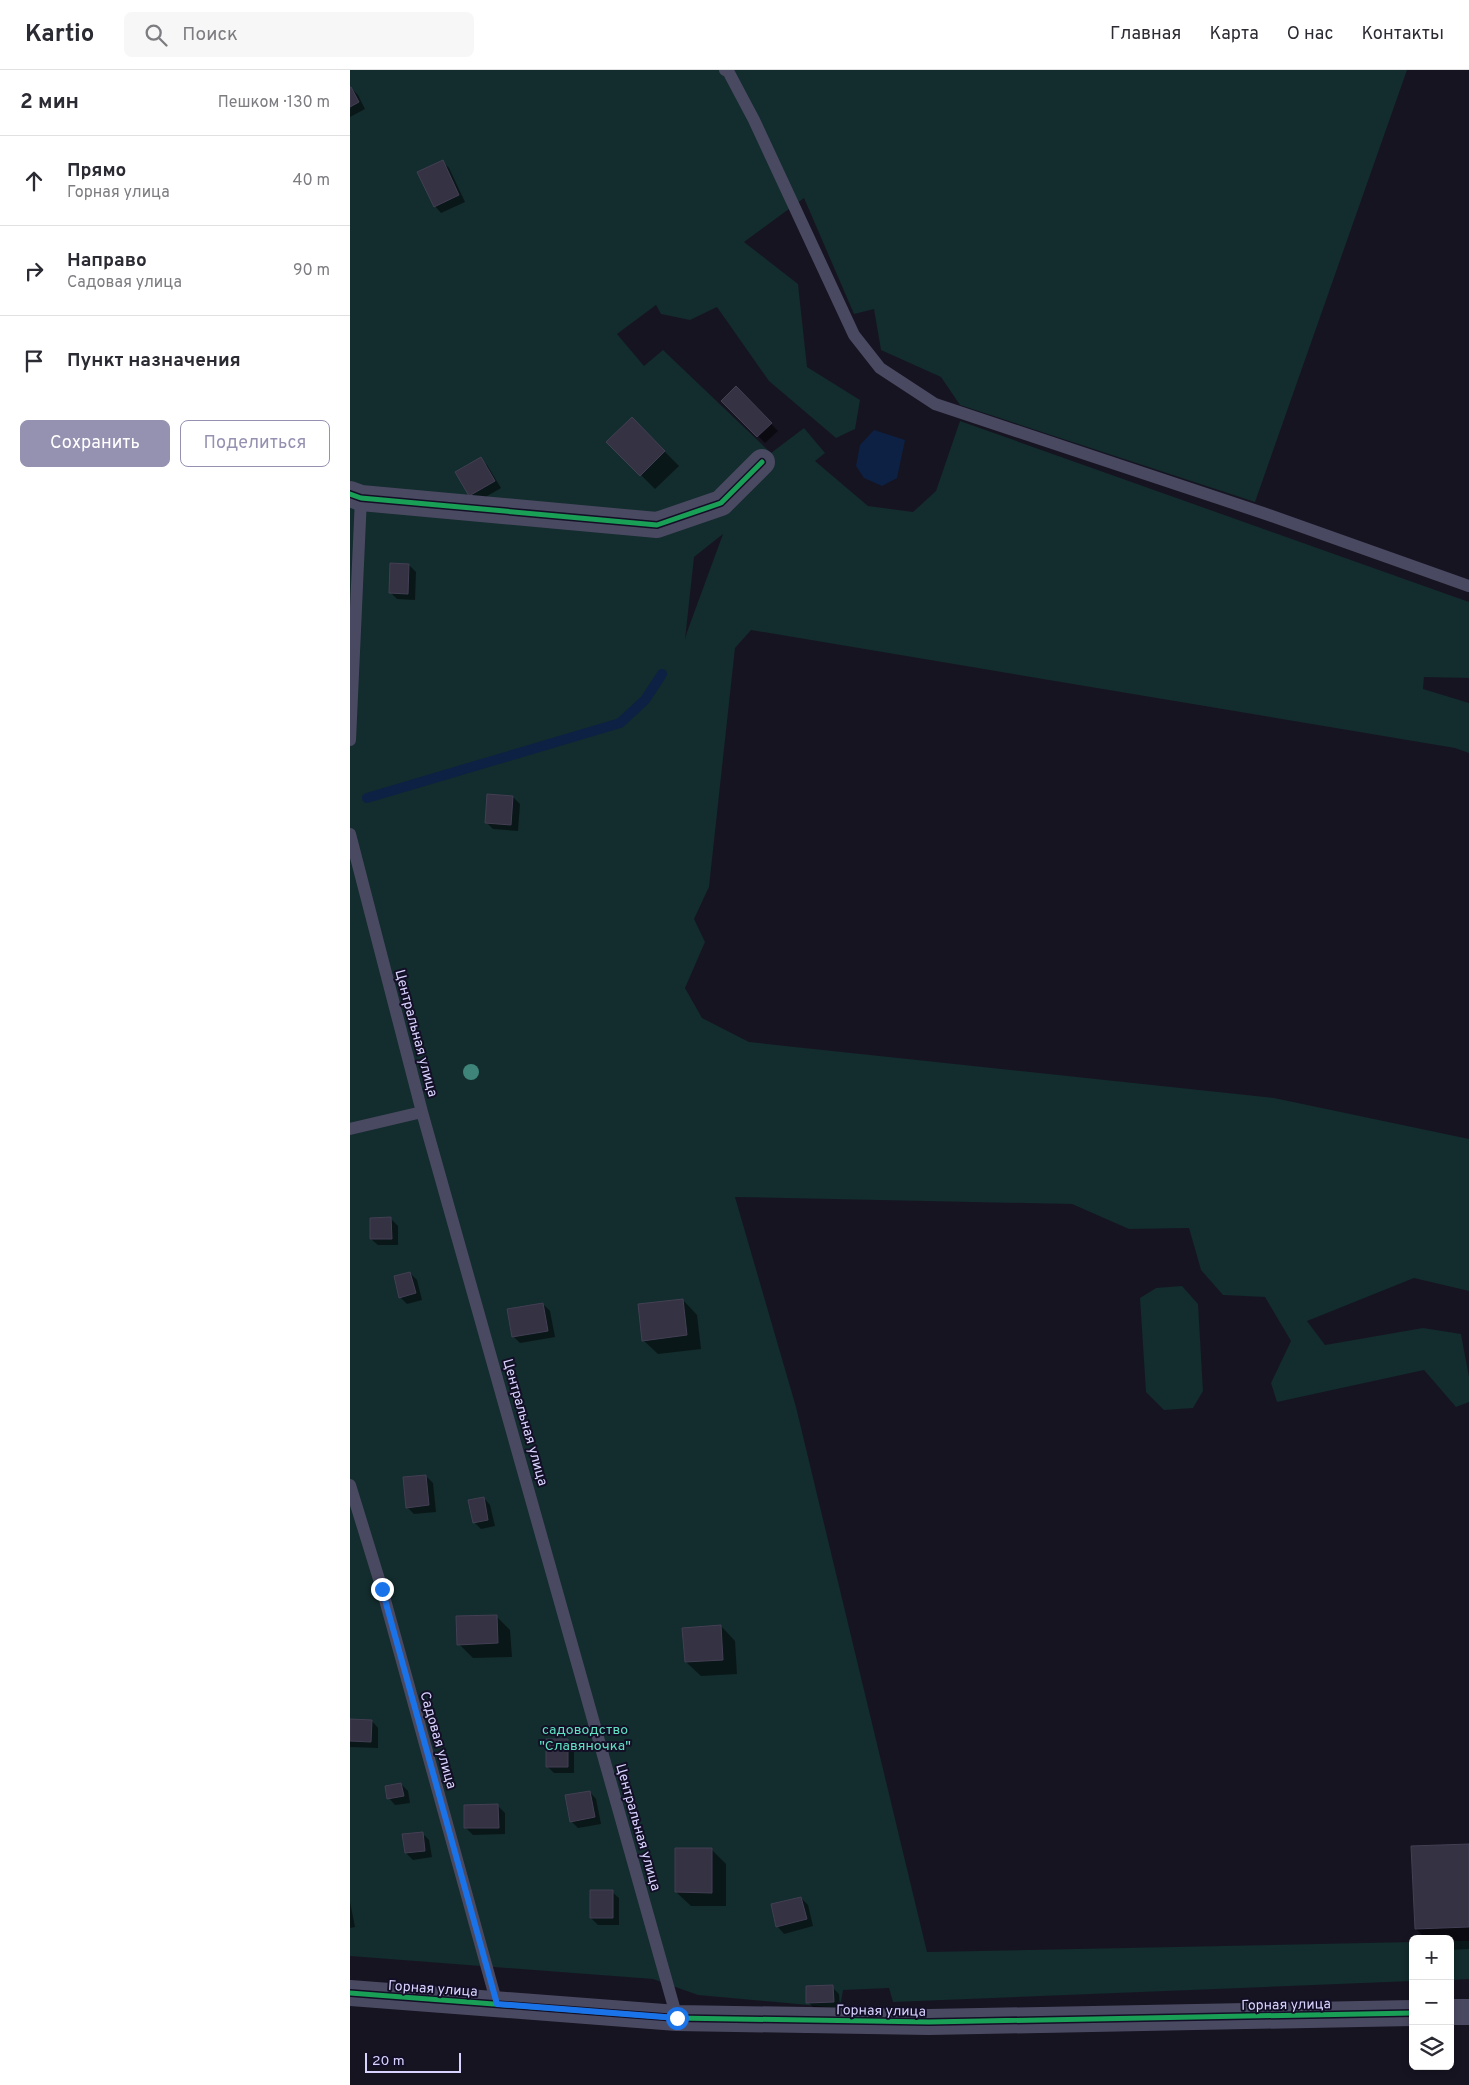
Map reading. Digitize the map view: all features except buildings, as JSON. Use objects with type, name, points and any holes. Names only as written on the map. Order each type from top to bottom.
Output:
[{"type":"street","points":[[355,496],[657,526],[721,503],[762,462]]},
{"type":"street","name":"Горная улица","points":[[350,1993],[677,2018],[930,2022],[1409,2013]]},
{"type":"street","points":[[1454,2012],[1469,2012]]},
{"type":"lane","points":[[725,70],[728,71],[754,120],[854,335],[880,368],[935,404],[1263,513],[1469,586]]},
{"type":"lane","points":[[350,740],[355,496]]},
{"type":"lane","name":"Центральная улица","points":[[350,834],[422,1112],[677,2018]]},
{"type":"lane","points":[[350,1129],[422,1112]]},
{"type":"lane","name":"Садовая улица","points":[[350,1485],[382,1589],[497,2004]]},
{"type":"green space","name":"садоводство \"Славяночка\"","points":[[350,70],[1407,70],[1255,502],[960,405],[941,377],[881,350],[874,309],[854,314],[804,198],[744,242],[798,284],[807,367],[860,400],[855,429],[836,438],[769,381],[717,307],[690,320],[661,314],[656,305],[617,334],[644,366],[663,350],[771,453],[804,428],[825,453],[815,461],[868,506],[913,512],[936,491],[960,421],[1469,602],[1469,678],[1424,677],[1423,689],[1469,703],[1469,753],[1455,748],[751,630],[735,648],[709,887],[694,919],[705,942],[685,988],[702,1018],[749,1042],[1274,1098],[1469,1139],[1469,1291],[1414,1278],[1307,1321],[1325,1345],[1423,1328],[1461,1334],[1469,1377],[1469,1402],[1456,1407],[1424,1370],[1277,1402],[1271,1383],[1291,1341],[1265,1297],[1223,1295],[1201,1270],[1189,1228],[1129,1229],[1072,1204],[735,1197],[796,1407],[927,1952],[1409,1942],[1409,1981],[893,2002],[889,1988],[843,1990],[840,2008],[698,1995],[653,1979],[350,1956]],"holes":[[[723,534],[687,632],[685,640],[694,557]]]},
{"type":"green space","points":[[1182,1286],[1198,1304],[1203,1391],[1193,1408],[1164,1410],[1146,1392],[1140,1298],[1156,1288]]},
{"type":"green space","points":[[1454,1941],[1469,1941],[1469,1979],[1454,1980]]},
{"type":"water","points":[[874,430],[905,440],[897,478],[882,486],[864,478],[856,466],[860,445]]},
{"type":"waterway","points":[[367,798],[620,723],[645,700],[662,674]]},
{"type":"cycle path","points":[[350,494],[361,498],[657,525],[721,503],[762,462]]},
{"type":"cycle path","points":[[350,1993],[677,2018],[929,2022],[1409,2013]]},
{"type":"route","points":[[382,1589],[497,2004],[677,2018]]}]
